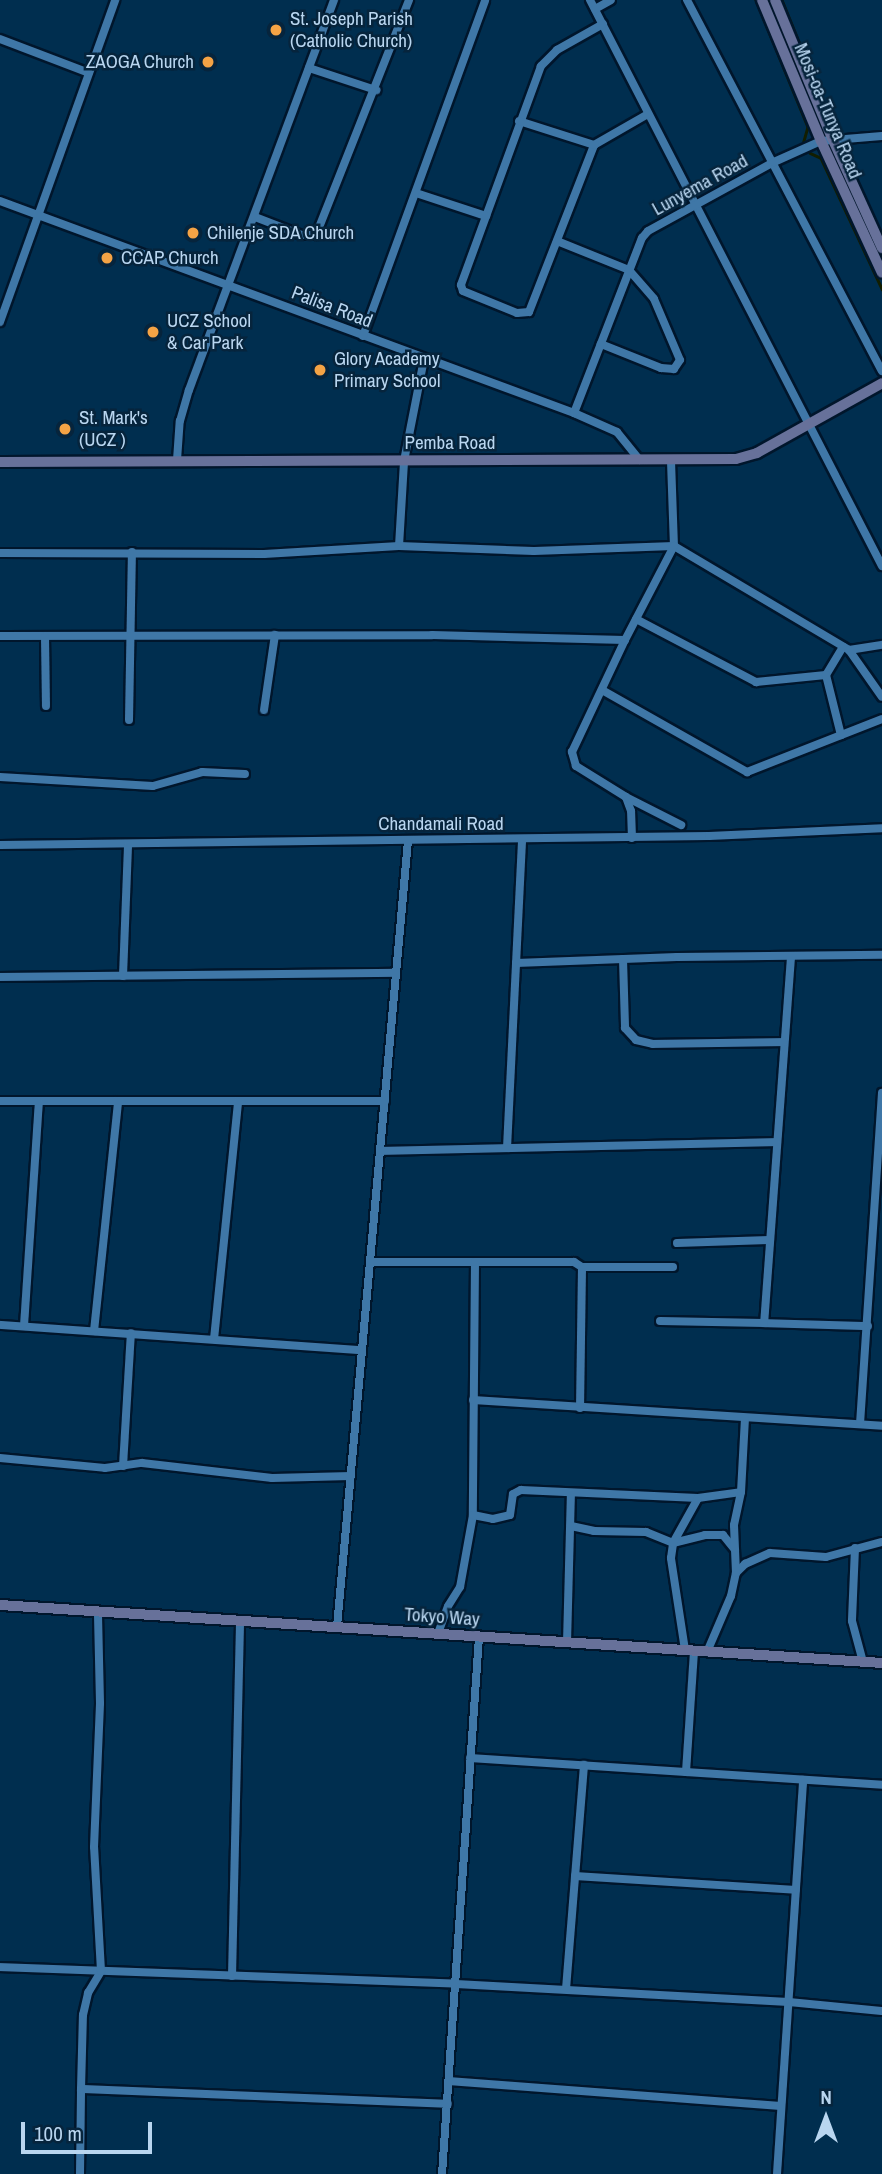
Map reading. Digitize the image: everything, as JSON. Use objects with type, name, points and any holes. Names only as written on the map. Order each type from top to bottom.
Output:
[{"type":"main road","name":"Mosi-oa-Tunya Road","points":[[762,0],[827,140],[882,248]]},
{"type":"main road","name":"Mosi-oa-Tunya Road","points":[[775,0],[827,140],[882,273]]},
{"type":"main road","name":"Pemba Road","points":[[0,462],[671,461],[746,456],[808,426],[882,383]]},
{"type":"main road","name":"Tokyo Way","points":[[0,1605],[882,1663]]},
{"type":"street","points":[[0,323],[115,0]]},
{"type":"street","points":[[177,460],[183,406],[334,0]]},
{"type":"street","points":[[255,217],[302,235],[316,235],[376,90],[409,0]]},
{"type":"street","points":[[363,336],[485,0]]},
{"type":"street","points":[[590,0],[882,566]]},
{"type":"street","points":[[595,9],[611,0]]},
{"type":"street","points":[[687,0],[882,372]]},
{"type":"street","points":[[603,24],[546,58],[519,121],[461,288],[517,313],[529,312],[594,145],[648,114]]},
{"type":"street","points":[[0,39],[89,73]]},
{"type":"street","points":[[309,68],[376,90]]},
{"type":"street","points":[[519,121],[594,145]]},
{"type":"street","points":[[827,140],[882,136]]},
{"type":"street","name":"Lunyema Road","points":[[574,413],[642,238],[648,231],[774,162],[827,140]]},
{"type":"street","points":[[416,193],[486,216]]},
{"type":"street","name":"Palisa Road","points":[[0,201],[574,413],[617,432],[640,460]]},
{"type":"street","points":[[557,241],[629,270],[654,299],[680,360],[674,369],[661,368],[601,345]]},
{"type":"street","points":[[0,286],[10,290]]},
{"type":"street","points":[[399,546],[404,461],[425,359]]},
{"type":"street","points":[[671,461],[674,545],[572,752],[572,761],[626,797],[681,825]]},
{"type":"street","points":[[0,553],[264,554],[399,546],[534,551],[647,549],[674,545],[846,648],[882,697]]},
{"type":"street","points":[[129,720],[132,552]]},
{"type":"street","points":[[636,619],[756,682],[826,675],[846,648],[882,645]]},
{"type":"street","points":[[0,636],[275,635],[625,640]]},
{"type":"street","points":[[264,710],[275,635]]},
{"type":"street","points":[[45,636],[46,706]]},
{"type":"street","points":[[826,675],[841,735]]},
{"type":"street","points":[[602,690],[747,772],[882,719]]},
{"type":"street","points":[[0,777],[153,786],[202,772],[246,774]]},
{"type":"street","points":[[626,797],[631,811],[632,838]]},
{"type":"street","name":"Chandamali Road","points":[[0,845],[632,838],[882,828]]},
{"type":"street","points":[[507,1148],[522,840]]},
{"type":"street","points":[[337,1628],[408,841]]},
{"type":"street","points":[[123,976],[128,845]]},
{"type":"street","points":[[516,963],[882,955]]},
{"type":"street","points":[[764,1322],[791,957]]},
{"type":"street","points":[[623,959],[625,1028],[636,1040],[653,1044],[785,1042]]},
{"type":"street","points":[[0,977],[397,973]]},
{"type":"street","points":[[860,1424],[882,1093]]},
{"type":"street","points":[[0,1101],[385,1101]]},
{"type":"street","points":[[24,1326],[39,1101]]},
{"type":"street","points":[[94,1331],[118,1101]]},
{"type":"street","points":[[214,1339],[238,1102]]},
{"type":"street","points":[[382,1151],[776,1142]]},
{"type":"street","points":[[677,1243],[769,1240]]},
{"type":"street","points":[[371,1262],[574,1262],[582,1267],[673,1267]]},
{"type":"street","points":[[439,1634],[448,1606],[460,1587],[473,1516],[475,1262]]},
{"type":"street","points":[[580,1408],[582,1267]]},
{"type":"street","points":[[660,1321],[868,1326]]},
{"type":"street","points":[[0,1325],[362,1350]]},
{"type":"street","points":[[123,1466],[131,1333]]},
{"type":"street","points":[[474,1400],[882,1426]]},
{"type":"street","points":[[706,1651],[731,1596],[736,1573],[734,1525],[741,1492],[745,1419]]},
{"type":"street","points":[[0,1458],[105,1468],[142,1464],[281,1478],[351,1476]]},
{"type":"street","points":[[473,1516],[493,1519],[510,1516],[515,1491],[698,1498],[741,1492]]},
{"type":"street","points":[[567,1643],[571,1493]]},
{"type":"street","points":[[686,1772],[690,1651],[674,1588],[671,1558],[673,1543],[698,1498]]},
{"type":"street","points":[[571,1526],[594,1531],[646,1532],[673,1543],[705,1535],[723,1535],[736,1553]]},
{"type":"street","points":[[736,1573],[745,1564],[770,1553],[826,1557],[882,1542]]},
{"type":"street","points":[[855,1549],[852,1621],[863,1662]]},
{"type":"street","points":[[80,2174],[83,2015],[88,1993],[101,1971],[94,1847],[100,1703],[98,1612]]},
{"type":"street","points":[[232,1976],[240,1621]]},
{"type":"street","points":[[442,2174],[479,1637]]},
{"type":"street","points":[[470,1758],[882,1785]]},
{"type":"street","points":[[566,1989],[584,1765]]},
{"type":"street","points":[[777,2174],[803,1780]]},
{"type":"street","points":[[575,1875],[796,1890]]},
{"type":"street","points":[[0,1967],[566,1989],[789,2002],[882,2011]]},
{"type":"street","points":[[449,2081],[780,2106]]},
{"type":"street","points":[[81,2089],[448,2104]]},
{"type":"waterway","points":[[756,0],[808,127],[804,141]]},
{"type":"waterway","points":[[782,0],[817,86]]},
{"type":"waterway","points":[[821,95],[833,124],[839,127]]},
{"type":"waterway","points":[[847,149],[847,159]]},
{"type":"waterway","points":[[810,153],[821,158],[882,289]]},
{"type":"waterway","points":[[856,178],[872,214]]},
{"type":"waterway","points":[[876,222],[882,235]]},
{"type":"place","name":"St. Joseph Parish (Catholic Church)","points":[[276,30]]},
{"type":"place","name":"ZAOGA Church","points":[[208,62]]},
{"type":"place","name":"Chilenje SDA Church","points":[[193,233]]},
{"type":"place","name":"CCAP Church","points":[[107,258]]},
{"type":"place","name":"UCZ School & Car Park","points":[[153,332]]},
{"type":"place","name":"Glory Academy Primary School","points":[[320,370]]},
{"type":"place","name":"St. Mark's (UCZ )","points":[[65,429]]}]
